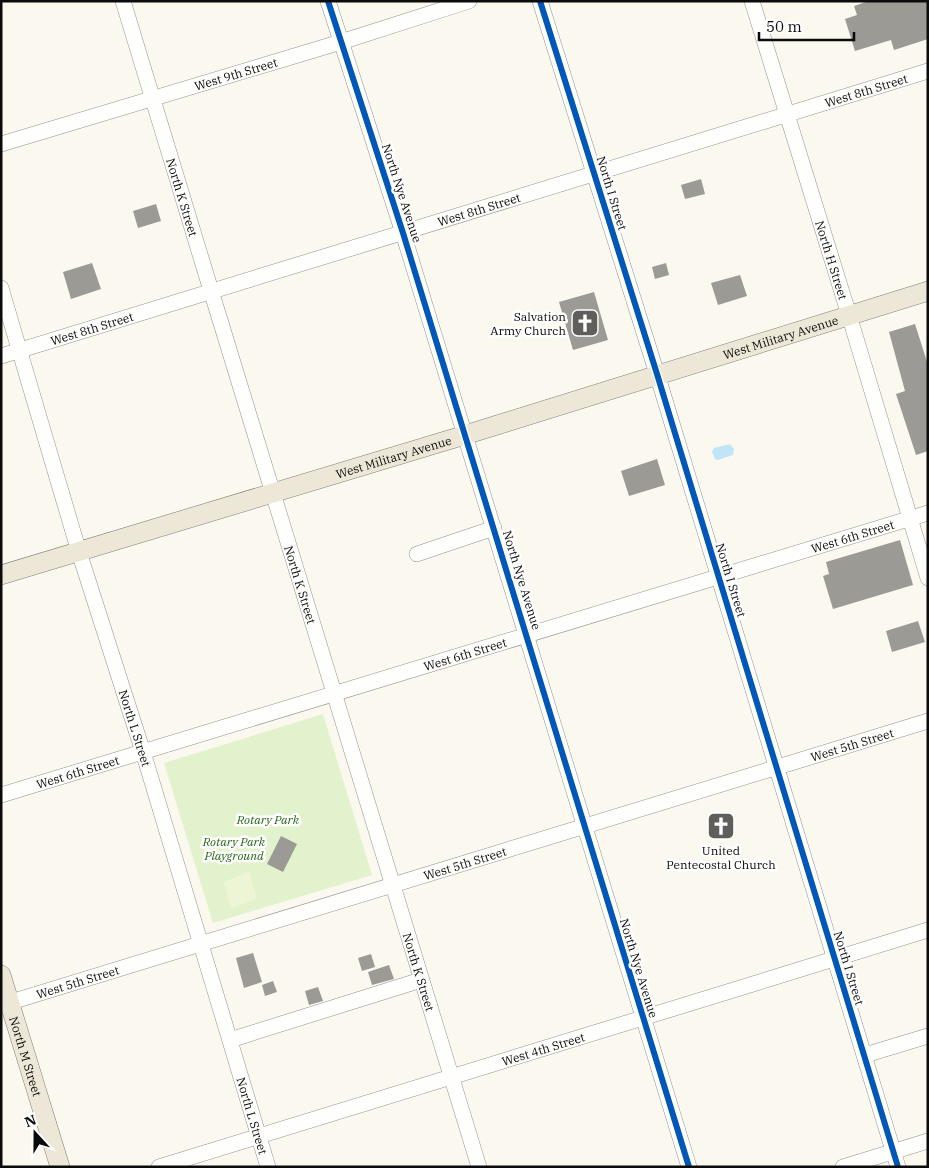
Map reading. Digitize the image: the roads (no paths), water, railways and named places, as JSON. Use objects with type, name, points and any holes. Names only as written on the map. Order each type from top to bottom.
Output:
[{"type":"main road","name":"West Military Avenue","points":[[1,575],[465,435],[656,374],[928,291]]},
{"type":"main road","name":"North M Street","points":[[1,975],[5,1004],[60,1167]]},
{"type":"street","name":"North K Street","points":[[124,1],[211,292],[479,1167]]},
{"type":"street","name":"North Nye Avenue","points":[[328,1],[403,233],[689,1167]]},
{"type":"street","name":"West 9th Street","points":[[1,144],[341,42],[469,1]]},
{"type":"street","name":"North I Street","points":[[540,1],[898,1167]]},
{"type":"street","name":"North H Street","points":[[752,1],[928,578]]},
{"type":"street","name":"West 8th Street","points":[[1,356],[928,71]]},
{"type":"street","name":"North L Street","points":[[1,288],[79,552],[143,752],[268,1167]]},
{"type":"street","name":"West 6th Street","points":[[1,795],[928,513]]},
{"type":"street","points":[[417,554],[494,528]]},
{"type":"street","name":"West 5th Street","points":[[5,1004],[928,721]]},
{"type":"street","name":"West 4th Street","points":[[159,1167],[928,930]]},
{"type":"street","points":[[230,1040],[422,980]]},
{"type":"street","points":[[864,1055],[928,1036]]},
{"type":"street","points":[[843,1167],[928,1141]]},
{"type":"water","points":[[730,444],[734,449],[733,455],[718,460],[715,459],[712,452],[714,448]]},
{"type":"place","name":"Salvation Army Church","points":[[585,323]]},
{"type":"place","name":"United Pentecostal Church","points":[[721,826]]},
{"type":"park label","name":"Rotary Park","points":[[268,819]]},
{"type":"park label","name":"Rotary Park Playground","points":[[234,848]]}]
